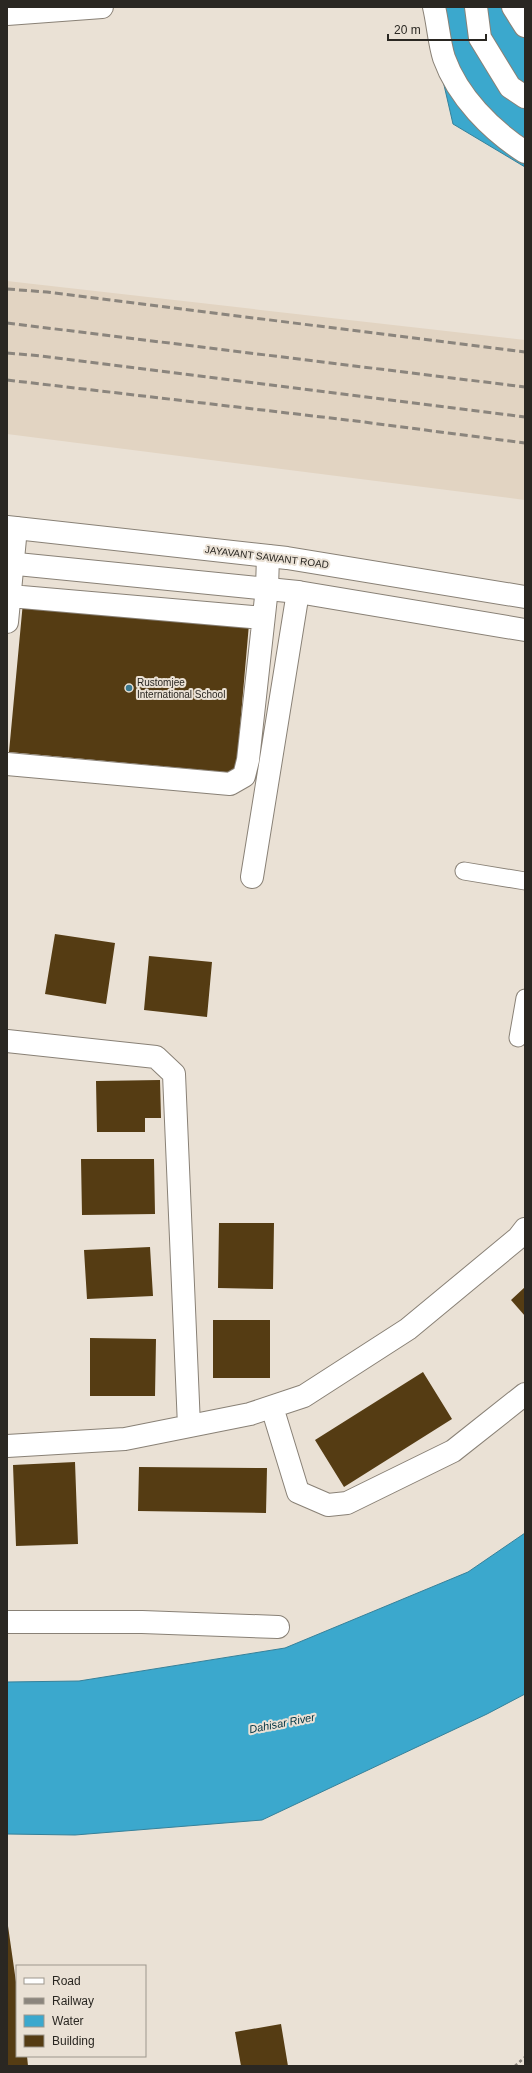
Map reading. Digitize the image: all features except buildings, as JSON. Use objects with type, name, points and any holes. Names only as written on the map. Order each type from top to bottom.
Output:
[{"type":"street","points":[[7,14],[102,7]]},
{"type":"street","points":[[434,7],[444,58],[467,100],[502,138],[525,152]]},
{"type":"street","points":[[476,7],[480,38],[510,87],[525,97]]},
{"type":"street","points":[[513,7],[525,26]]},
{"type":"street","points":[[7,622],[10,596],[12,527]]},
{"type":"street","name":"JAYAVANT SAWANT ROAD","points":[[12,527],[268,556],[525,597]]},
{"type":"street","points":[[7,764],[230,784],[244,776],[248,760],[267,588],[268,556]]},
{"type":"street","points":[[10,563],[298,592],[525,630]]},
{"type":"street","points":[[252,877],[298,592]]},
{"type":"street","points":[[10,596],[263,618]]},
{"type":"street","points":[[7,1041],[156,1057],[174,1074],[189,1426]]},
{"type":"street","points":[[7,1446],[125,1439],[250,1414],[304,1396],[408,1329],[518,1238],[525,1229]]},
{"type":"street","points":[[272,1407],[298,1492],[328,1505],[347,1503],[453,1451],[525,1394]]},
{"type":"street","points":[[7,1622],[142,1622],[278,1627]]},
{"type":"lane","points":[[464,872],[525,881]]},
{"type":"lane","points":[[518,1038],[525,998]]},
{"type":"path","points":[[515,2066],[525,2057]]},
{"type":"shaded area","points":[[7,281],[525,340],[525,500],[7,434]]},
{"type":"water","points":[[426,7],[525,7],[525,167],[453,124]]},
{"type":"water","name":"Dahisar River","points":[[525,1533],[525,1694],[487,1714],[262,1820],[75,1835],[7,1834],[7,1682],[79,1681],[285,1648],[468,1572]]},
{"type":"railway","points":[[7,289],[47,292],[525,352]]},
{"type":"railway","points":[[7,323],[525,387]]},
{"type":"railway","points":[[7,353],[525,417]]},
{"type":"railway","points":[[7,380],[356,421],[525,443]]},
{"type":"place","name":"Rustomjee International School","points":[[129,688]]}]
